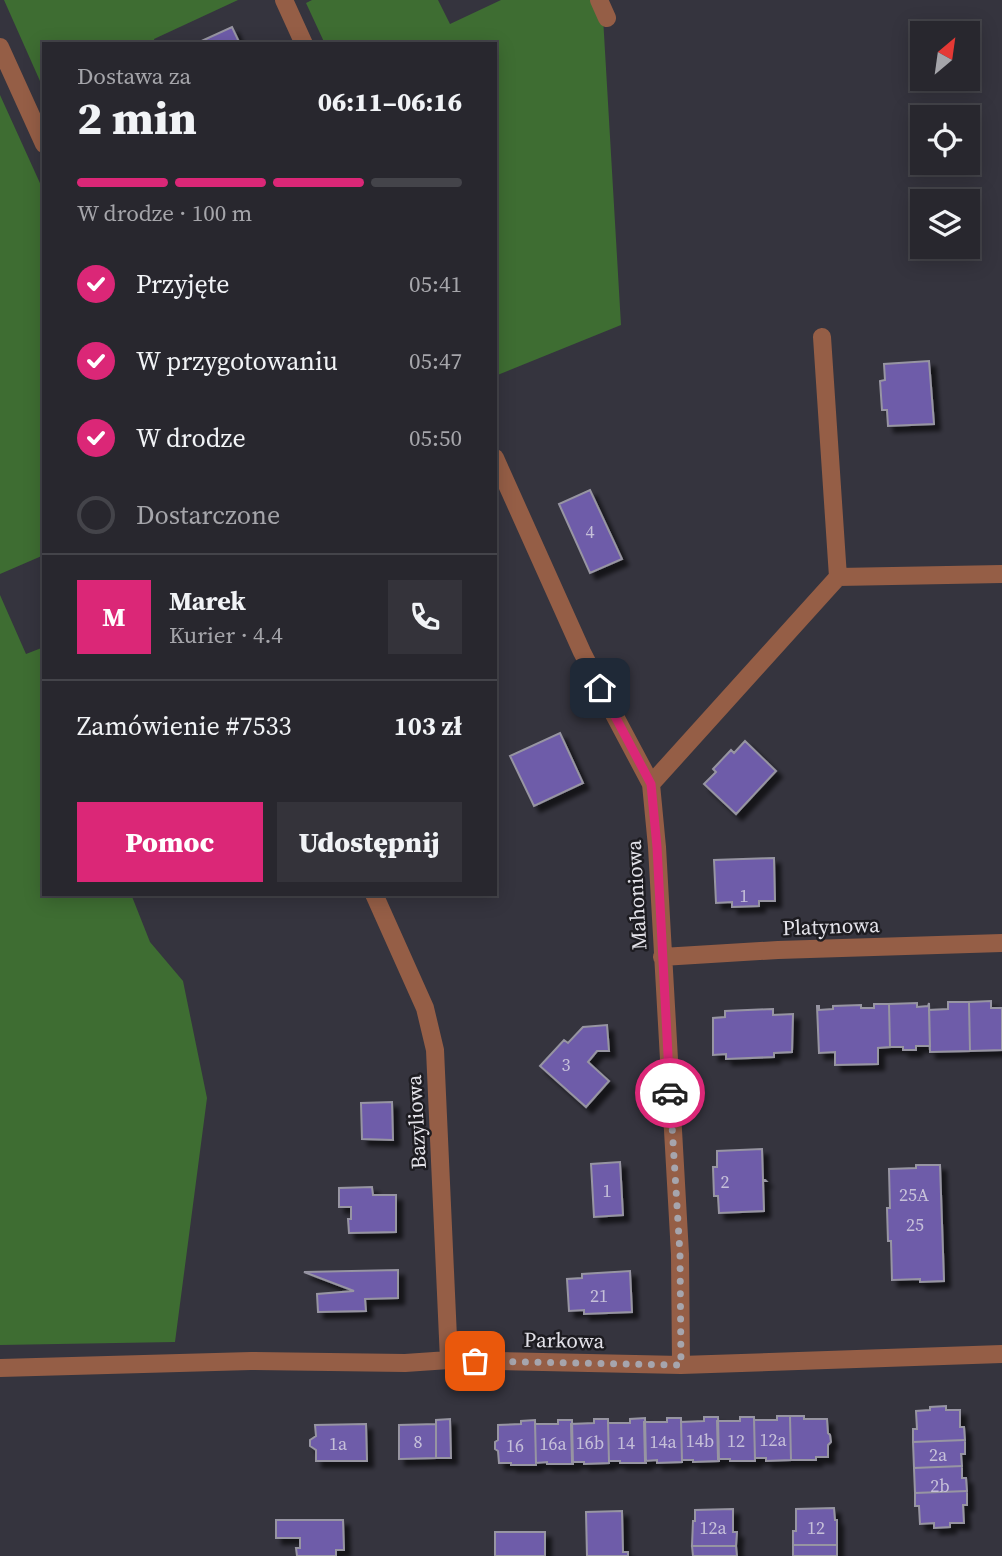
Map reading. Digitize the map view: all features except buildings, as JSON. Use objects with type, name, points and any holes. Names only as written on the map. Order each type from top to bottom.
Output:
[{"type":"street","points":[[284,0],[303,42]]},
{"type":"street","points":[[599,0],[607,18]]},
{"type":"street","points":[[0,47],[42,140]]},
{"type":"street","points":[[651,784],[838,577],[822,337]]},
{"type":"street","name":"Mahoniowa","points":[[497,462],[582,652],[651,784],[657,847],[680,1254],[681,1365]]},
{"type":"street","points":[[838,577],[1002,574]]},
{"type":"street","name":"Bazyliowa","points":[[375,896],[425,1007],[435,1050],[449,1360]]},
{"type":"street","name":"Platynowa","points":[[662,957],[778,950],[1002,943]]},
{"type":"street","name":"Parkowa","points":[[0,1368],[251,1362],[405,1363],[449,1360],[681,1365],[1002,1353]]},
{"type":"green space","points":[[4,0],[238,0],[154,39],[155,42],[42,42],[42,86]]},
{"type":"green space","points":[[312,0],[438,0],[450,24],[501,0],[602,0],[621,325],[497,375],[497,42],[324,42],[306,3]]},
{"type":"green space","points":[[0,95],[42,188],[42,556],[0,574]]},
{"type":"green space","points":[[0,595],[26,654],[42,648],[42,896],[132,896],[150,942],[183,981],[207,1098],[175,1342],[0,1345]]},
{"type":"way so far","points":[[475,1361],[681,1365],[680,1254],[670,1093]]},
{"type":"route","points":[[600,688],[651,784],[657,847],[670,1093]]}]
